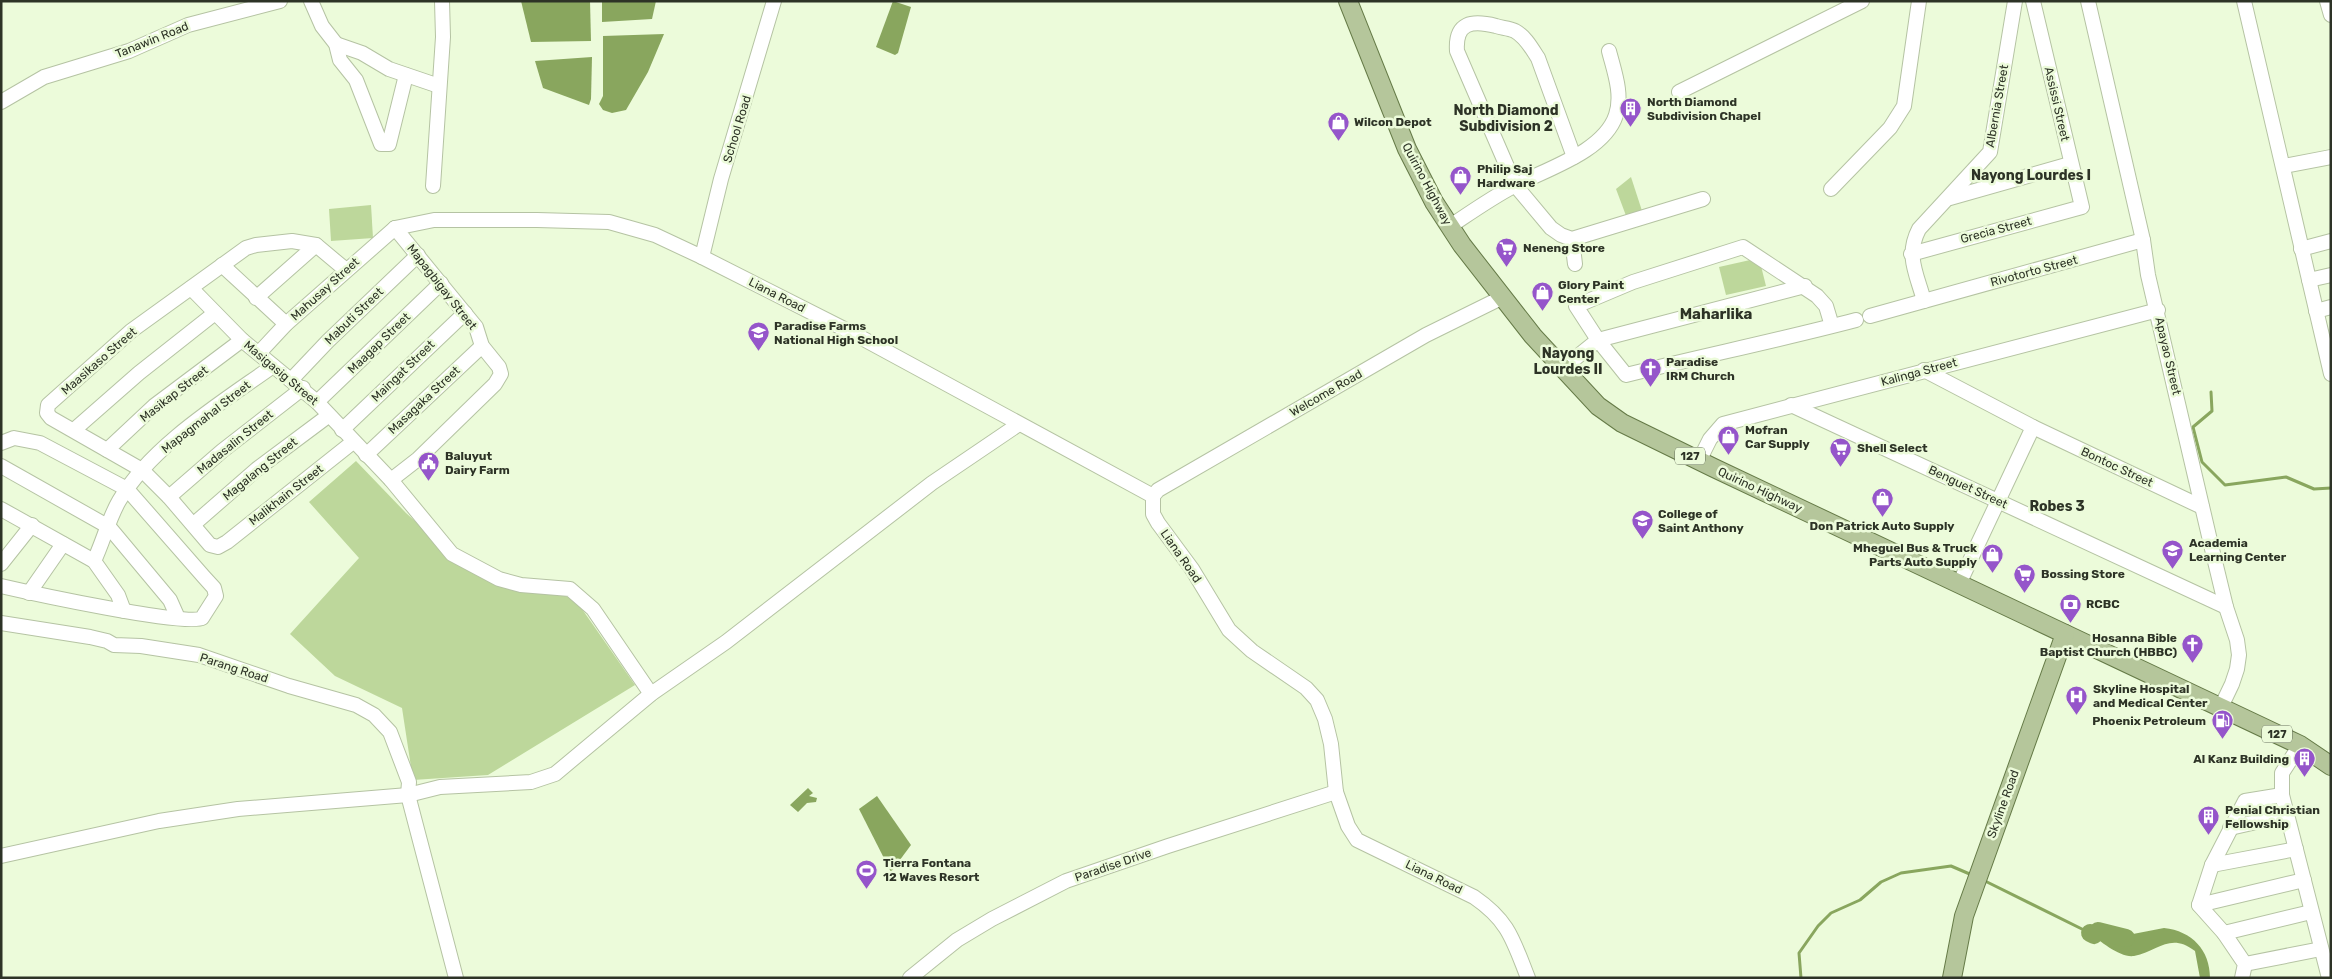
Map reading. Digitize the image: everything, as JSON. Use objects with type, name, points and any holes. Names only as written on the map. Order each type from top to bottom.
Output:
[{"type":"main road","name":"Quirino Highway","points":[[1348,1],[1412,160],[1449,227],[1562,369],[1591,400],[1616,419],[1699,460],[2330,760]]},
{"type":"main road","name":"Skyline Road","points":[[1952,978],[1964,916],[2065,634]]},
{"type":"street","name":"Tanawin Road","points":[[1,102],[44,77],[129,52],[188,25],[280,1]]},
{"type":"street","points":[[311,1],[322,26],[336,44],[340,60],[356,80],[381,144],[389,144],[406,75]]},
{"type":"street","points":[[433,186],[444,23],[442,1]]},
{"type":"street","name":"School Road","points":[[702,257],[721,179],[774,1]]},
{"type":"street","points":[[1679,92],[1862,1]]},
{"type":"street","points":[[1831,189],[1890,128],[1904,106],[1919,1]]},
{"type":"street","name":"Albernia Street","points":[[1911,254],[1919,229],[1950,198],[1990,152],[2015,1]]},
{"type":"street","name":"Assissi Street","points":[[2033,1],[2070,164],[2082,207]]},
{"type":"street","name":"Apayao Street","points":[[2088,1],[2143,240],[2148,274],[2158,310],[2202,506],[2226,606],[2238,640],[2239,655],[2232,684],[2221,707]]},
{"type":"street","points":[[2244,1],[2331,374]]},
{"type":"street","points":[[2327,1],[2331,15]]},
{"type":"street","points":[[1574,156],[1538,58],[1529,43],[1515,31],[1481,22],[1469,24],[1460,29],[1456,40],[1457,51],[1515,185],[1551,228],[1561,235],[1572,239],[1702,199]]},
{"type":"street","points":[[336,44],[362,53],[389,69],[440,86]]},
{"type":"street","points":[[1449,227],[1515,185],[1574,156],[1603,137],[1616,116],[1618,93],[1609,51]]},
{"type":"street","points":[[2284,166],[2331,157]]},
{"type":"street","points":[[1950,198],[2070,164]]},
{"type":"street","name":"Grecia Street","points":[[1911,254],[2082,207]]},
{"type":"street","name":"Liana Road","points":[[395,228],[434,220],[537,220],[609,222],[655,235],[860,337],[1153,496],[1153,514],[1158,524],[1192,569],[1229,630],[1252,651],[1306,688],[1317,700],[1325,719],[1331,744],[1336,792],[1348,826],[1357,840],[1474,897],[1490,907],[1503,921],[1528,978]]},
{"type":"street","name":"Mapagbigay Street","points":[[391,480],[418,458],[495,384],[501,373],[482,346],[479,333],[465,313],[395,228]]},
{"type":"street","name":"Mahusay Street","points":[[259,353],[286,324],[395,228]]},
{"type":"street","points":[[1572,239],[1576,264]]},
{"type":"street","name":"Rivotorto Street","points":[[1870,316],[2143,240]]},
{"type":"street","name":"Maasikaso Street","points":[[218,547],[206,542],[194,524],[142,470],[48,415],[48,405],[131,331],[246,248],[256,244],[292,241],[316,244]]},
{"type":"street","points":[[2301,249],[2331,241]]},
{"type":"street","points":[[256,298],[316,244],[346,270]]},
{"type":"street","points":[[1832,326],[1826,306],[1805,286],[1742,248],[1633,282],[1576,306],[1598,340],[1626,375],[1832,326],[1856,320]]},
{"type":"street","points":[[1911,254],[1924,301]]},
{"type":"street","name":"Mabuti Street","points":[[291,380],[328,341],[418,255]]},
{"type":"street","points":[[222,264],[256,298],[286,324]]},
{"type":"street","points":[[2309,280],[2331,275]]},
{"type":"street","name":"Maagap Street","points":[[317,402],[441,283]]},
{"type":"street","points":[[1562,369],[1598,340],[1805,286]]},
{"type":"street","name":"Masigasig Street","points":[[191,288],[242,340],[303,388],[317,402],[328,416],[391,480],[452,554],[499,579],[521,585],[570,589],[593,609],[651,694]]},
{"type":"street","name":"Welcome Road","points":[[1153,496],[1158,490],[1426,335],[1503,297]]},
{"type":"street","points":[[2316,311],[2331,307]]},
{"type":"street","name":"Kalinga Street","points":[[1699,460],[1710,439],[1723,424],[2158,310]]},
{"type":"street","points":[[74,430],[139,373],[215,313]]},
{"type":"street","name":"Maingat Street","points":[[342,430],[465,313]]},
{"type":"street","name":"Masikap Street","points":[[107,450],[154,406],[242,340]]},
{"type":"street","name":"Masagaka Street","points":[[366,455],[482,346]]},
{"type":"street","name":"Mapagmahal Street","points":[[94,561],[114,512],[127,489],[142,470],[176,438],[273,366]]},
{"type":"street","name":"Bontoc Street","points":[[1924,370],[2033,427],[2202,506]]},
{"type":"street","name":"Madasalin Street","points":[[169,497],[222,451],[303,388]]},
{"type":"street","name":"Benguet Street","points":[[1791,405],[2226,606]]},
{"type":"street","name":"Magalang Street","points":[[194,524],[257,469],[328,416]]},
{"type":"street","points":[[1,856],[159,821],[208,813],[323,801],[408,795],[440,787],[531,782],[546,778],[580,754],[651,694],[726,642],[932,483],[1019,424]]},
{"type":"street","points":[[1959,584],[2000,502],[2033,427]]},
{"type":"street","points":[[1,443],[14,438],[40,443],[127,489],[215,592],[215,599],[200,620],[124,611],[1,586]]},
{"type":"street","name":"Malikhain Street","points":[[218,547],[353,442]]},
{"type":"street","points":[[1,466],[109,527],[170,600],[178,618]]},
{"type":"street","points":[[1,509],[94,561],[118,595],[124,611]]},
{"type":"street","points":[[1,564],[32,525]]},
{"type":"street","points":[[29,593],[63,544]]},
{"type":"street","name":"Parang Road","points":[[1,622],[90,637],[107,641],[114,645],[140,646],[199,655],[289,686],[356,705],[374,715],[390,732],[409,782],[408,795],[456,978]]},
{"type":"street","points":[[2300,745],[2282,774],[2282,795],[2328,978]]},
{"type":"street","name":"Paradise Drive","points":[[910,978],[956,940],[1066,881],[1336,792]]},
{"type":"street","points":[[2199,905],[2212,864],[2246,801],[2282,795]]},
{"type":"street","points":[[2230,828],[2287,816]]},
{"type":"street","points":[[2212,864],[2296,849]]},
{"type":"street","points":[[2199,905],[2304,880]]},
{"type":"street","points":[[2199,905],[2224,933],[2245,964],[2242,978]]},
{"type":"street","points":[[2224,933],[2311,912]]},
{"type":"street","points":[[2245,964],[2321,949]]},
{"type":"shaded area","points":[[521,1],[590,1],[591,41],[531,42]]},
{"type":"shaded area","points":[[602,1],[656,1],[652,19],[602,22]]},
{"type":"shaded area","points":[[893,1],[911,7],[898,53],[895,55],[876,47]]},
{"type":"shaded area","points":[[664,34],[648,72],[626,110],[612,113],[603,110],[599,104],[603,96],[603,36]]},
{"type":"shaded area","points":[[592,57],[591,99],[589,105],[543,88],[535,61]]},
{"type":"shaded area","points":[[1631,177],[1644,217],[1628,221],[1616,189]]},
{"type":"shaded area","points":[[371,205],[373,238],[331,241],[329,209]]},
{"type":"shaded area","points":[[1759,258],[1766,286],[1726,295],[1719,267]]},
{"type":"shaded area","points":[[356,461],[406,513],[448,551],[542,589],[575,599],[635,685],[488,775],[413,780],[402,708],[335,676],[290,634],[359,558],[309,502]]},
{"type":"shaded area","points":[[808,788],[813,793],[809,796],[817,798],[816,802],[807,803],[798,812],[790,805]]},
{"type":"shaded area","points":[[877,796],[911,845],[891,872],[859,809]]},
{"type":"shaded area","points":[[2164,928],[2183,933],[2198,944],[2207,959],[2210,978],[2200,978],[2195,951],[2178,943],[2164,944],[2143,954],[2128,956],[2110,948],[2090,933],[2112,932],[2133,934]]},
{"type":"waterway","points":[[2211,392],[2212,411],[2193,427],[2202,462],[2225,485],[2286,477],[2314,489],[2331,488]]},
{"type":"waterway","points":[[1801,978],[1799,953],[1818,926],[1831,913],[1860,900],[1881,882],[1901,873],[1951,866],[1972,875]]},
{"type":"waterway","points":[[1983,880],[2090,933]]},
{"type":"waterway","points":[[2090,933],[2094,935],[2098,931],[2126,938]]},
{"type":"place","name":"North Diamond Subdivision Chapel","points":[[1631,128]]},
{"type":"place","name":"Wilcon Depot","points":[[1338,141]]},
{"type":"place","name":"Philip Saj Hardware","points":[[1461,195]]},
{"type":"place","name":"Neneng Store","points":[[1507,267]]},
{"type":"place","name":"Glory Paint Center","points":[[1542,311]]},
{"type":"place","name":"Paradise Farms National High School","points":[[758,352]]},
{"type":"place","name":"Paradise IRM Church","points":[[1650,388]]},
{"type":"place","name":"Mofran Car Supply","points":[[1729,456]]},
{"type":"place","name":"Shell Select","points":[[1841,467]]},
{"type":"place","name":"Baluyut Dairy Farm","points":[[429,482]]},
{"type":"place","name":"Don Patrick Auto Supply","points":[[1882,518]]},
{"type":"place","name":"College of Saint Anthony","points":[[1642,540]]},
{"type":"place","name":"Academia Learning Center","points":[[2173,569]]},
{"type":"place","name":"Mheguel Bus & Truck Parts Auto Supply","points":[[1993,574]]},
{"type":"place","name":"Bossing Store","points":[[2025,593]]},
{"type":"place","name":"RCBC","points":[[2070,623]]},
{"type":"place","name":"Hosanna Bible Baptist Church (HBBC)","points":[[2193,664]]},
{"type":"place","name":"Skyline Hospital and Medical Center","points":[[2077,715]]},
{"type":"place","name":"Phoenix Petroleum","points":[[2222,740]]},
{"type":"place","name":"Al Kanz Building","points":[[2305,778]]},
{"type":"place","name":"Penial Christian Fellowship","points":[[2209,836]]},
{"type":"place","name":"Tierra Fontana 12 Waves Resort","points":[[867,889]]},
{"type":"district","name":"North Diamond Subdivision 2","points":[[1506,118]]},
{"type":"district","name":"Nayong Lourdes I","points":[[2031,175]]},
{"type":"district","name":"Maharlika","points":[[1716,314]]},
{"type":"district","name":"Nayong Lourdes II","points":[[1568,362]]},
{"type":"district","name":"Robes 3","points":[[2057,506]]}]
